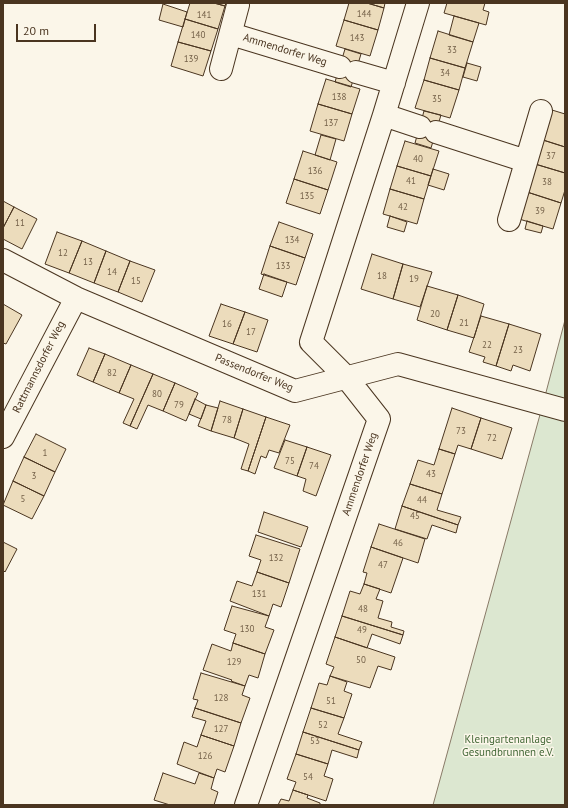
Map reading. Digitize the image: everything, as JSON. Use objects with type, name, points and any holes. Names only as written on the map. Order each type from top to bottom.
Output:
[{"type":"street","name":"Ammendorfer Weg","points":[[246,805],[379,419],[346,378],[311,342],[384,115],[418,3]]},
{"type":"street","name":"Ammendorfer Weg","points":[[221,69],[238,5]]},
{"type":"street","name":"Ammendorfer Weg","points":[[231,34],[394,83]]},
{"type":"street","points":[[508,220],[541,111]]},
{"type":"street","points":[[384,115],[526,161]]},
{"type":"street","name":"Passendorfer Weg","points":[[3,260],[76,298],[295,391],[398,364],[565,410]]},
{"type":"street","name":"Rattmannsdorfer Weg","points":[[3,437],[76,298]]},
{"type":"green space","name":"Kleingartenanlage Gesundbrunnen e.V.","points":[[565,320],[565,805],[433,805],[544,400]]},
{"type":"building","points":[[190,3],[214,3],[225,6],[218,29],[185,19]]},
{"type":"building","points":[[214,3],[226,3],[225,6]]},
{"type":"building","points":[[349,3],[367,3],[384,8],[378,30],[344,20]]},
{"type":"building","points":[[367,3],[385,3],[384,8]]},
{"type":"building","points":[[447,3],[485,3],[483,10],[489,12],[486,25],[444,13]]},
{"type":"building","points":[[163,4],[187,12],[183,27],[159,20]]},
{"type":"building","points":[[454,16],[479,23],[473,42],[449,35]]},
{"type":"building","points":[[185,19],[218,29],[211,51],[178,42]]},
{"type":"building","points":[[344,20],[378,30],[370,56],[336,46]]},
{"type":"building","points":[[438,31],[473,42],[465,68],[430,58]]},
{"type":"building","points":[[178,42],[211,51],[203,76],[171,66]]},
{"type":"building","points":[[345,49],[361,54],[351,87],[335,82]]},
{"type":"building","points":[[430,58],[465,68],[459,90],[424,80]]},
{"type":"building","points":[[467,63],[481,67],[477,81],[463,77]]},
{"type":"building","points":[[326,79],[360,89],[352,114],[318,104]]},
{"type":"building","points":[[424,80],[459,90],[450,118],[415,108]]},
{"type":"building","points":[[318,104],[352,114],[344,141],[310,131]]},
{"type":"building","points":[[552,110],[565,114],[565,147],[543,140]]},
{"type":"building","points":[[424,111],[441,115],[431,148],[415,143]]},
{"type":"building","points":[[321,135],[336,139],[330,160],[315,155]]},
{"type":"building","points":[[543,140],[565,147],[565,173],[535,164]]},
{"type":"building","points":[[405,141],[439,151],[431,176],[397,166]]},
{"type":"building","points":[[303,151],[337,162],[328,190],[294,179]]},
{"type":"building","points":[[535,164],[565,173],[565,190],[561,203],[527,192]]},
{"type":"building","points":[[397,166],[431,176],[424,199],[390,189]]},
{"type":"building","points":[[433,169],[449,174],[444,190],[428,185]]},
{"type":"building","points":[[294,179],[328,190],[320,214],[286,203]]},
{"type":"building","points":[[390,189],[424,199],[417,224],[383,214]]},
{"type":"building","points":[[527,192],[561,203],[553,229],[519,219]]},
{"type":"building","points":[[3,201],[14,207],[3,228]]},
{"type":"building","points":[[14,207],[37,219],[22,249],[3,239],[3,228]]},
{"type":"building","points":[[390,216],[407,222],[404,232],[387,227]]},
{"type":"building","points":[[527,221],[543,226],[541,233],[525,229]]},
{"type":"building","points":[[279,222],[313,234],[305,258],[270,246]]},
{"type":"building","points":[[57,232],[82,241],[69,273],[45,264]]},
{"type":"building","points":[[82,241],[106,251],[94,283],[69,273]]},
{"type":"building","points":[[270,246],[305,258],[296,285],[261,274]]},
{"type":"building","points":[[106,251],[130,261],[118,292],[94,283]]},
{"type":"building","points":[[372,254],[403,264],[393,299],[361,289]]},
{"type":"building","points":[[130,261],[155,270],[142,302],[118,292]]},
{"type":"building","points":[[403,264],[432,272],[420,307],[393,299]]},
{"type":"building","points":[[264,274],[287,282],[282,297],[259,289]]},
{"type":"building","points":[[427,286],[458,295],[447,330],[417,320]]},
{"type":"building","points":[[458,295],[484,304],[474,338],[447,330]]},
{"type":"building","points":[[3,304],[22,315],[6,344],[3,343]]},
{"type":"building","points":[[221,304],[245,312],[233,344],[209,336]]},
{"type":"building","points":[[245,312],[268,320],[257,352],[233,344]]},
{"type":"building","points":[[481,316],[509,324],[496,366],[483,362],[485,357],[469,352]]},
{"type":"building","points":[[509,324],[541,334],[530,371],[513,365],[511,371],[496,366]]},
{"type":"building","points":[[89,348],[105,354],[93,382],[77,375]]},
{"type":"building","points":[[105,354],[131,365],[119,393],[93,382]]},
{"type":"building","points":[[131,365],[153,374],[130,426],[123,423],[134,399],[119,393]]},
{"type":"building","points":[[153,374],[175,383],[163,411],[148,405],[137,429],[130,426]]},
{"type":"building","points":[[175,383],[198,393],[186,421],[163,411]]},
{"type":"building","points":[[195,399],[206,405],[201,419],[189,414]]},
{"type":"building","points":[[220,401],[243,409],[234,438],[211,431]]},
{"type":"building","points":[[206,405],[218,408],[211,431],[198,426]]},
{"type":"building","points":[[452,408],[481,418],[471,449],[458,445],[455,454],[439,449]]},
{"type":"building","points":[[243,409],[266,417],[248,471],[241,469],[249,444],[234,438]]},
{"type":"building","points":[[266,417],[290,425],[279,453],[269,450],[266,458],[261,456],[255,474],[248,471]]},
{"type":"building","points":[[481,418],[512,428],[502,459],[471,449]]},
{"type":"building","points":[[36,434],[66,449],[55,472],[24,457]]},
{"type":"building","points":[[285,440],[307,447],[297,476],[274,468]]},
{"type":"building","points":[[307,447],[331,455],[316,496],[303,491],[306,479],[297,476]]},
{"type":"building","points":[[439,449],[455,454],[442,494],[410,484],[418,460],[434,465]]},
{"type":"building","points":[[24,457],[55,472],[44,496],[13,481]]},
{"type":"building","points":[[13,481],[44,496],[32,519],[3,505]]},
{"type":"building","points":[[410,484],[442,494],[437,510],[461,517],[458,525],[402,506]]},
{"type":"building","points":[[402,506],[458,525],[456,533],[432,525],[427,539],[395,529]]},
{"type":"building","points":[[264,512],[308,527],[301,547],[258,532]]},
{"type":"building","points":[[379,524],[425,539],[418,563],[371,547]]},
{"type":"building","points":[[256,535],[300,549],[289,583],[257,572],[261,560],[249,556]]},
{"type":"building","points":[[3,542],[17,549],[5,572],[3,570]]},
{"type":"building","points":[[371,547],[403,558],[391,593],[364,584],[367,573],[363,572]]},
{"type":"building","points":[[257,572],[289,583],[281,607],[273,604],[269,616],[230,601],[237,581],[252,586]]},
{"type":"building","points":[[364,584],[380,589],[376,599],[383,601],[378,618],[392,622],[391,627],[404,631],[403,635],[342,616],[350,591],[360,594]]},
{"type":"building","points":[[232,606],[269,616],[265,627],[274,630],[265,654],[233,643],[236,634],[224,630]]},
{"type":"building","points":[[342,616],[403,635],[400,644],[372,634],[367,648],[335,637]]},
{"type":"building","points":[[335,637],[395,657],[391,670],[378,666],[370,688],[330,676],[334,667],[326,664]]},
{"type":"building","points":[[233,643],[265,654],[258,678],[249,675],[245,686],[203,670],[212,644],[231,651]]},
{"type":"building","points":[[201,673],[245,686],[242,695],[250,698],[241,723],[195,708],[198,700],[193,699]]},
{"type":"building","points":[[330,676],[347,682],[344,691],[352,694],[344,718],[311,708],[319,683],[327,685]]},
{"type":"building","points":[[195,708],[241,723],[234,746],[201,735],[206,721],[192,717]]},
{"type":"building","points":[[311,708],[344,718],[338,734],[362,742],[359,750],[303,732]]},
{"type":"building","points":[[303,732],[359,750],[357,758],[332,750],[328,764],[296,754]]},
{"type":"building","points":[[201,735],[234,746],[225,772],[217,769],[214,778],[177,764],[184,742],[197,747]]},
{"type":"building","points":[[296,754],[328,764],[324,776],[333,779],[326,801],[293,790],[296,782],[287,779]]},
{"type":"building","points":[[163,773],[195,784],[199,773],[214,778],[211,789],[218,792],[214,805],[170,805],[154,800]]},
{"type":"building","points":[[293,790],[308,795],[307,798],[320,803],[320,805],[278,805],[281,799],[289,801]]}]
